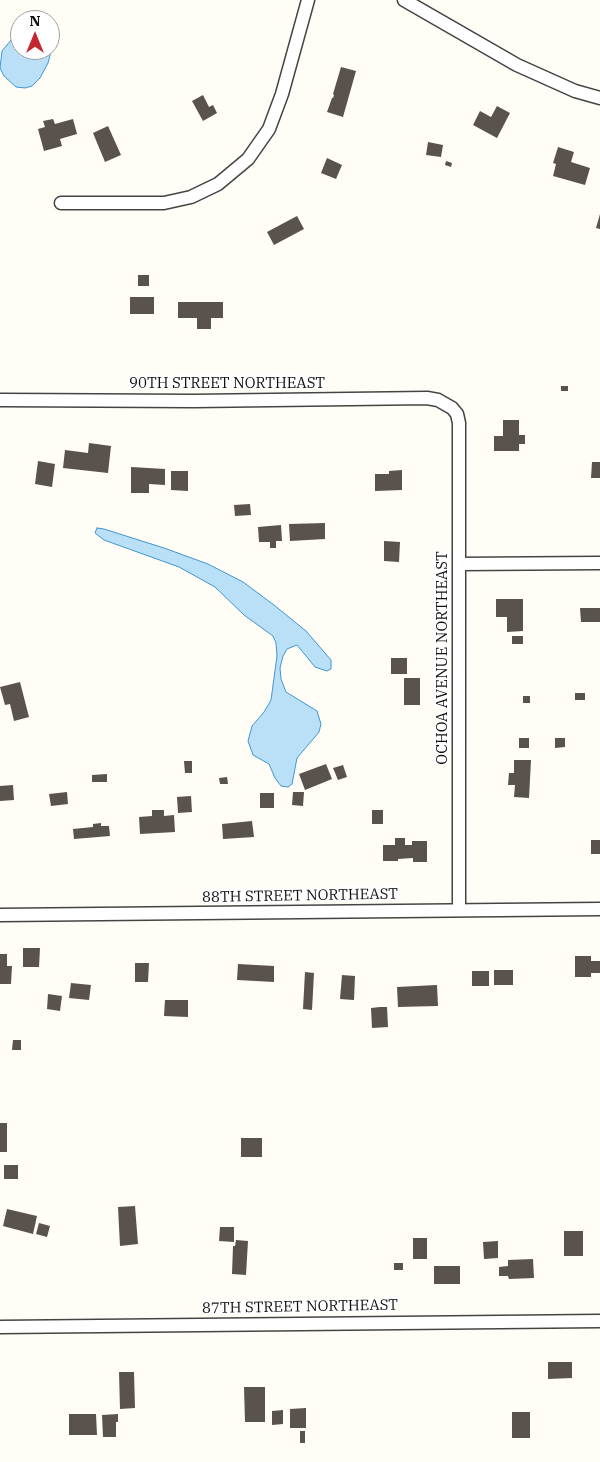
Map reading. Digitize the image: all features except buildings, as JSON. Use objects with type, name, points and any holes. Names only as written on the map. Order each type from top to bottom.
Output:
[{"type":"street","points":[[61,203],[164,203],[191,197],[218,184],[248,159],[269,128],[282,94],[308,0]]},
{"type":"street","points":[[404,0],[516,65],[575,91],[600,98]]},
{"type":"street","name":"90TH STREET NORTHEAST","points":[[0,400],[194,401],[427,398],[438,400],[452,408]]},
{"type":"street","name":"OCHOA AVENUE NORTHEAST","points":[[452,408],[457,414],[460,423],[460,910]]},
{"type":"street","points":[[459,564],[600,563]]},
{"type":"street","name":"88TH STREET NORTHEAST","points":[[0,915],[600,909]]},
{"type":"street","name":"87TH STREET NORTHEAST","points":[[0,1327],[600,1321]]},
{"type":"water","points":[[10,41],[10,60],[49,60],[40,78],[32,86],[25,88],[16,87],[4,76],[0,68],[2,51]]},
{"type":"water","points":[[97,528],[164,548],[208,564],[243,582],[306,631],[331,660],[331,669],[327,671],[315,667],[297,645],[287,649],[283,656],[280,668],[281,679],[286,692],[317,711],[321,724],[319,732],[297,758],[292,784],[288,787],[281,786],[269,764],[253,755],[248,741],[252,726],[271,700],[277,656],[276,643],[273,636],[244,615],[215,587],[179,567],[104,540],[95,533]]}]
